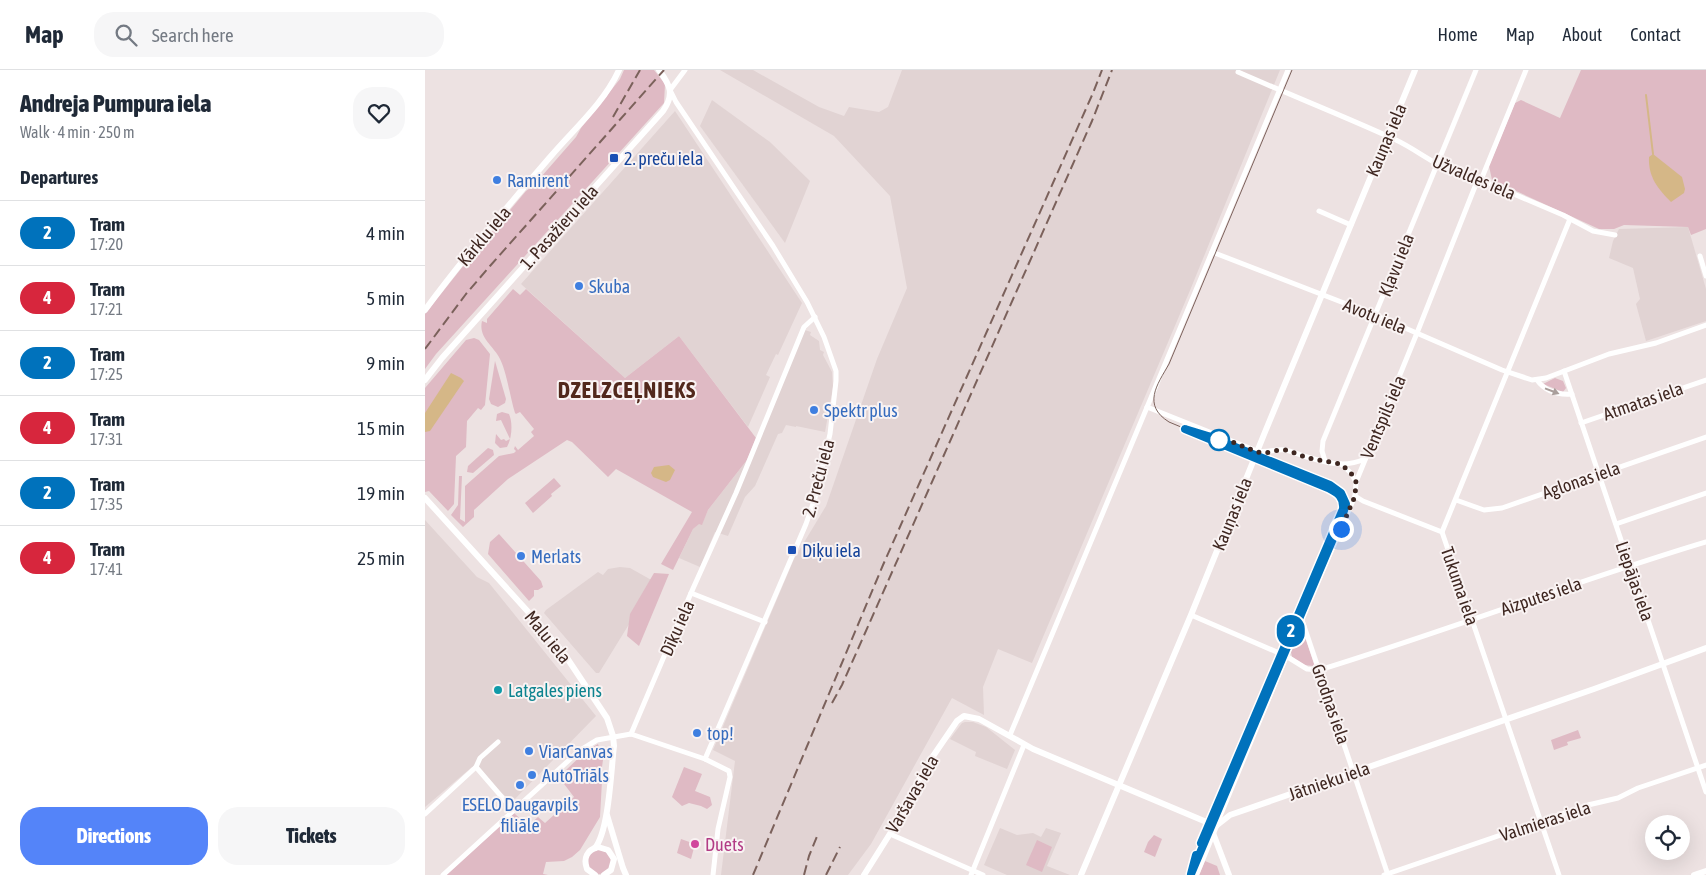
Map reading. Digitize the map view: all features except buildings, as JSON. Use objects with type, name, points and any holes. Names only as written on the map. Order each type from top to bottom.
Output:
[{"type":"street","name":"Kārklu iela","points":[[425,310],[461,263],[585,119],[619,70]]},
{"type":"street","points":[[659,70],[670,90]]},
{"type":"street","name":"1. Pasažieru iela","points":[[425,380],[442,358],[663,111],[669,102],[670,90],[685,70]]},
{"type":"street","points":[[1216,826],[1024,745],[1010,734],[1288,70]]},
{"type":"street","name":"Kauņas iela","points":[[1081,875],[1191,615],[1415,70]]},
{"type":"street","name":"Kļavu iela","points":[[1325,461],[1322,451],[1323,440],[1476,70]]},
{"type":"street","name":"Ventspils iela","points":[[1196,875],[1286,656],[1355,496],[1356,482],[1476,184],[1481,180],[1527,70]]},
{"type":"street","name":"Užvaldes iela","points":[[1238,72],[1388,136],[1467,178],[1481,180],[1593,231],[1615,235]]},
{"type":"street","name":"2. Preču iela","points":[[670,90],[773,246],[815,317],[835,371],[836,381],[832,418],[815,498],[765,622],[705,759]]},
{"type":"street","points":[[1319,212],[1351,226]]},
{"type":"street","name":"Tukuma iela","points":[[1559,875],[1442,532],[1570,219]]},
{"type":"street","name":"Avotu iela","points":[[1212,252],[1375,315],[1508,372],[1526,379],[1537,380],[1542,387],[1562,395],[1572,394]]},
{"type":"street","points":[[1700,256],[1706,276]]},
{"type":"street","points":[[691,592],[735,493],[804,327],[815,317]]},
{"type":"street","points":[[1537,380],[1564,372],[1609,354],[1656,343],[1706,325]]},
{"type":"street","name":"Liepājas iela","points":[[1564,372],[1706,792]]},
{"type":"street","name":"Atmatas iela","points":[[1581,423],[1706,380]]},
{"type":"street","points":[[1147,408],[1257,452],[1265,453],[1287,450],[1341,464],[1353,464],[1365,459]]},
{"type":"street","name":"Aglonas iela","points":[[1456,500],[1484,510],[1503,508],[1706,437]]},
{"type":"street","points":[[1341,464],[1351,473],[1356,482]]},
{"type":"street","points":[[1616,524],[1706,493]]},
{"type":"street","points":[[1355,496],[1442,532]]},
{"type":"street","name":"Malu iela","points":[[425,498],[565,655],[607,718],[613,736]]},
{"type":"street","name":"Aizputes iela","points":[[1319,670],[1398,646],[1630,565],[1706,542]]},
{"type":"street","name":"Dīķu iela","points":[[631,734],[691,592],[765,622]]},
{"type":"street","points":[[1191,615],[1286,656],[1307,669],[1319,670]]},
{"type":"street","name":"Grodņas iela","points":[[1302,619],[1354,772],[1386,875]]},
{"type":"street","name":"Jātnieku iela","points":[[1216,826],[1230,815],[1506,720],[1706,648]]},
{"type":"street","name":"Varšavas iela","points":[[864,875],[890,834],[927,765],[957,721],[965,716],[979,718],[1004,734],[1010,734]]},
{"type":"street","points":[[443,875],[587,745],[613,736],[631,734],[705,759],[729,771],[731,777],[718,829],[713,875]]},
{"type":"street","points":[[595,848],[600,838],[606,812],[614,746],[613,736]]},
{"type":"street","points":[[425,814],[475,767],[480,758],[498,742]]},
{"type":"street","points":[[972,873],[1024,745]]},
{"type":"street","name":"Valmieras iela","points":[[1386,875],[1588,805],[1618,798],[1638,788],[1706,765]]},
{"type":"street","points":[[475,767],[513,810]]},
{"type":"street","points":[[606,812],[623,868],[627,875]]},
{"type":"street","points":[[604,822],[604,845],[613,856],[613,866],[618,875]]},
{"type":"street","points":[[1213,833],[1229,875]]},
{"type":"street","points":[[890,834],[972,873],[983,875]]},
{"type":"street","points":[[595,875],[587,869],[585,862],[589,852],[595,848],[602,847],[608,850]]},
{"type":"street","points":[[604,875],[613,866]]},
{"type":"street","points":[[1694,875],[1706,871]]},
{"type":"shaded area","points":[[624,70],[654,70],[665,84],[664,103],[617,155],[614,153],[611,157],[613,159],[436,354],[425,369],[425,314],[526,191],[534,185],[576,137],[620,79]]},
{"type":"shaded area","points":[[720,70],[753,70],[819,107],[844,116],[849,107],[879,112],[888,107],[902,70],[1280,70],[1191,288],[1032,663],[998,649],[983,687],[984,715],[952,698],[871,844],[848,875],[721,875],[735,761],[713,750],[794,559],[826,506],[877,359],[907,288],[890,196],[834,136]]},
{"type":"shaded area","points":[[1581,70],[1706,70],[1706,229],[1691,235],[1688,227],[1624,225],[1614,229],[1599,229],[1492,180],[1489,166],[1515,103],[1521,100],[1560,118]]},
{"type":"shaded area","points":[[712,100],[770,142],[810,181],[785,243],[700,126]]},
{"type":"shaded area","points":[[675,111],[802,303],[778,355],[776,354],[766,375],[770,377],[748,427],[679,336],[625,378],[521,284]]},
{"type":"shaded area","points":[[1653,154],[1682,177],[1684,193],[1671,202],[1652,177],[1649,157]]},
{"type":"shaded area","points":[[1688,227],[1706,289],[1706,321],[1646,341],[1636,304],[1640,299],[1633,268],[1609,258],[1613,241],[1619,229]]},
{"type":"shaded area","points":[[513,289],[520,295],[526,289],[625,378],[679,336],[756,438],[747,460],[708,510],[702,525],[699,524],[693,529],[673,570],[661,564],[692,512],[616,469],[608,477],[572,442],[567,440],[508,479],[474,510],[474,517],[463,527],[451,515],[458,505],[459,476],[462,476],[460,519],[465,522],[465,486],[499,456],[514,453],[516,451],[514,449],[515,446],[518,450],[534,436],[531,432],[534,429],[520,412],[515,413],[502,365],[497,354],[484,337],[481,327],[482,321],[487,323],[487,319]]},
{"type":"shaded area","points":[[802,329],[811,332],[810,335],[819,341],[820,350],[824,352],[823,355],[832,372],[833,387],[825,432],[786,425],[782,433],[778,434],[755,486],[745,497],[728,536],[715,532],[700,567],[679,558],[693,529],[699,523],[702,524],[708,510],[747,460]]},
{"type":"shaded area","points":[[474,338],[479,340],[490,354],[485,405],[481,410],[478,408],[467,421],[466,447],[456,456],[454,504],[448,511],[429,491],[425,492],[425,388],[466,340]]},
{"type":"shaded area","points":[[495,361],[506,399],[505,403],[498,407],[491,404],[489,399]]},
{"type":"shaded area","points":[[451,373],[464,381],[430,431],[425,432],[425,413]]},
{"type":"shaded area","points":[[1555,378],[1563,381],[1566,388],[1563,392],[1543,384]]},
{"type":"shaded area","points":[[502,412],[509,414],[511,422],[510,439],[501,420],[496,421],[497,414]]},
{"type":"shaded area","points":[[496,434],[501,440],[504,439],[506,441],[510,439],[507,447],[500,448],[495,443]]},
{"type":"shaded area","points":[[488,448],[493,450],[494,455],[473,473],[467,472],[468,466]]},
{"type":"shaded area","points":[[669,465],[675,470],[670,480],[666,482],[653,477],[651,473],[654,467]]},
{"type":"shaded area","points":[[554,478],[561,486],[533,513],[525,503]]},
{"type":"shaded area","points":[[425,520],[477,577],[489,583],[596,716],[512,802],[472,767],[425,807]]},
{"type":"shaded area","points":[[499,534],[541,581],[543,587],[534,590],[534,596],[529,601],[488,554],[490,542]]},
{"type":"shaded area","points":[[630,568],[655,582],[599,673],[596,673],[544,613],[598,572],[603,575],[608,569]]},
{"type":"shaded area","points":[[654,573],[669,574],[639,646],[627,636],[630,614]]},
{"type":"shaded area","points":[[1300,635],[1305,637],[1313,666],[1304,665],[1292,657],[1291,652]]},
{"type":"shaded area","points":[[973,722],[986,727],[1015,750],[1007,769],[975,756],[976,752],[950,739],[962,723]]},
{"type":"shaded area","points":[[1578,730],[1581,738],[1567,742],[1568,745],[1554,750],[1551,740]]},
{"type":"shaded area","points":[[598,744],[603,760],[599,778],[566,770],[586,751]]},
{"type":"shaded area","points":[[684,767],[702,774],[695,791],[710,797],[712,805],[707,809],[689,803],[682,806],[672,797]]},
{"type":"shaded area","points":[[564,771],[602,781],[600,817],[580,850],[564,861],[546,862],[543,874],[548,875],[446,875],[514,813],[528,826],[538,817],[545,823],[574,797],[561,780],[561,772]]},
{"type":"shaded area","points":[[1000,828],[1017,835],[1033,833],[1041,837],[1046,828],[1061,833],[1047,866],[1070,875],[1007,875],[984,865]]},
{"type":"shaded area","points":[[1154,835],[1162,839],[1155,857],[1144,852],[1148,842]]},
{"type":"shaded area","points":[[681,839],[695,844],[691,859],[677,853]]},
{"type":"shaded area","points":[[1037,840],[1052,847],[1042,872],[1026,865]]},
{"type":"shaded area","points":[[599,850],[607,854],[611,862],[607,870],[599,874],[591,870],[587,862],[591,854]]},
{"type":"shaded area","points":[[1205,861],[1217,866],[1220,875],[1199,875]]},
{"type":"waterway","points":[[1646,95],[1653,154]]},
{"type":"tram line","points":[[1191,874],[1194,860],[1343,509],[1343,500],[1335,491],[1169,422],[1156,409],[1154,402],[1154,394],[1169,364],[1292,70]]},
{"type":"tram line","name":"2","points":[[1196,855],[1191,874],[1341,520],[1346,504],[1341,493],[1330,485],[1208,436],[1185,429],[1335,491],[1343,500],[1343,509],[1201,843]]},
{"type":"railway","points":[[613,117],[640,70]]},
{"type":"railway","points":[[425,349],[466,294],[664,70]]},
{"type":"railway","points":[[753,875],[883,565],[1102,70]]},
{"type":"railway","points":[[832,703],[842,685],[1092,121],[1112,70]]},
{"type":"railway","points":[[804,875],[818,834]]},
{"type":"railway","points":[[826,875],[840,847]]},
{"type":"place","name":"2. preču iela","points":[[614,158]]},
{"type":"place","name":"Ramirent","points":[[497,180]]},
{"type":"place","name":"Skuba","points":[[579,286]]},
{"type":"place","name":"Spektr plus","points":[[814,410]]},
{"type":"place","name":"Diķu iela","points":[[792,550]]},
{"type":"place","name":"Merlats","points":[[521,556]]},
{"type":"place","name":"Latgales piens","points":[[498,690]]},
{"type":"place","name":"top!","points":[[697,733]]},
{"type":"place","name":"ViarCanvas","points":[[529,751]]},
{"type":"place","name":"AutoTriāls","points":[[532,775]]},
{"type":"place","name":"ESELO Daugavpils filiāle","points":[[520,785]]},
{"type":"place","name":"Duets","points":[[695,844]]},
{"type":"district","name":"DZELZCEĻNIEKS","points":[[627,390]]},
{"type":"route","points":[[1219,440],[1220,437],[1257,452],[1265,453],[1287,450],[1308,458],[1341,464],[1351,473],[1356,482],[1354,488],[1355,496],[1341,529]]}]
